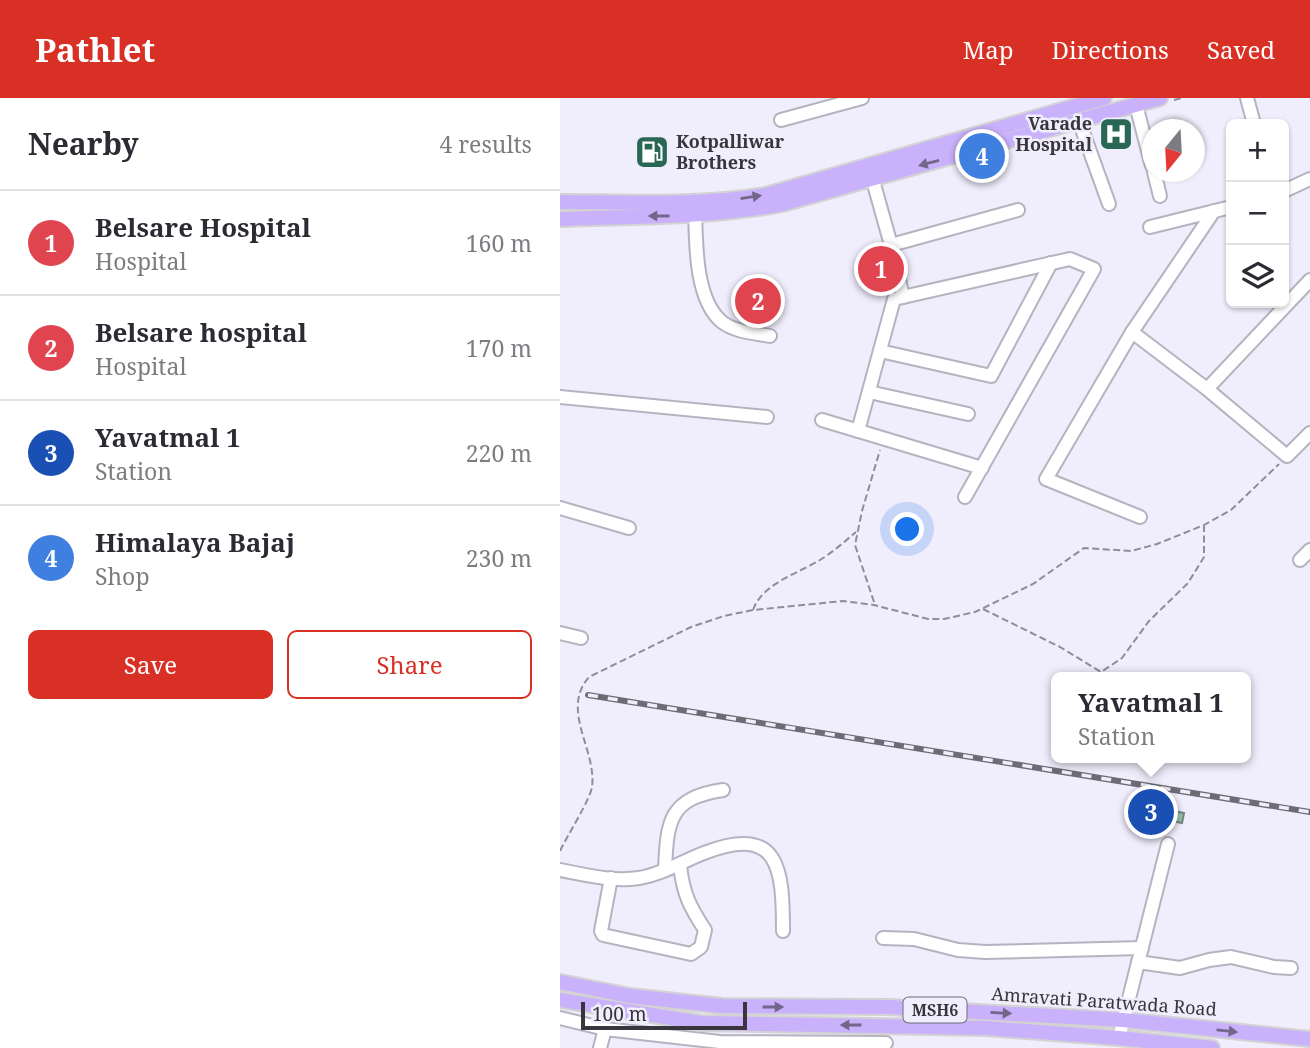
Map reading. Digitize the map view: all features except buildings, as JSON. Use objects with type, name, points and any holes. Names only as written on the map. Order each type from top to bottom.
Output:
[{"type":"main road","points":[[560,202],[738,213],[782,205],[871,172],[1103,102],[1136,105],[1160,98]]},
{"type":"main road","points":[[871,172],[1079,121],[1103,102]]},
{"type":"main road","points":[[560,219],[695,209]]},
{"type":"main road","name":"Amravati Paratwada Road","points":[[560,982],[630,996],[722,1006],[889,1007],[1123,1020],[1310,1039]]},
{"type":"main road","name":"Amravati Paratwada Road","points":[[560,1000],[701,1023],[986,1028],[1212,1048]]},
{"type":"street","points":[[781,120],[862,98]]},
{"type":"street","points":[[1247,98],[1253,119]]},
{"type":"street","points":[[1136,105],[1142,127]]},
{"type":"street","points":[[1079,121],[1109,204]]},
{"type":"street","points":[[871,172],[903,297]]},
{"type":"street","points":[[1289,189],[1310,179]]},
{"type":"street","points":[[1156,182],[1160,196]]},
{"type":"street","points":[[1150,227],[1226,208]]},
{"type":"street","points":[[695,209],[701,284],[713,312],[723,323],[736,329],[769,336]]},
{"type":"street","points":[[891,245],[1018,209]]},
{"type":"street","points":[[1140,517],[1046,479],[1132,332],[1214,211]]},
{"type":"street","points":[[858,431],[894,299],[1070,259],[1094,269],[965,497]]},
{"type":"street","points":[[880,351],[991,376],[1051,263]]},
{"type":"street","points":[[1207,389],[1310,280]]},
{"type":"street","points":[[1132,332],[1207,389],[1287,456],[1310,433]]},
{"type":"street","points":[[869,392],[968,414]]},
{"type":"street","points":[[560,397],[768,417]]},
{"type":"street","points":[[822,421],[982,468]]},
{"type":"street","points":[[560,508],[629,528]]},
{"type":"street","points":[[1300,560],[1310,550]]},
{"type":"street","points":[[560,633],[581,638]]},
{"type":"street","points":[[665,870],[666,838],[677,809],[689,798],[723,790]]},
{"type":"street","points":[[1119,1038],[1168,844]]},
{"type":"street","points":[[560,870],[611,878],[639,878],[680,865],[723,846],[762,846],[769,852],[780,879],[783,931]]},
{"type":"street","points":[[611,878],[601,931],[603,935],[691,954],[701,947],[705,930],[686,899],[680,865]]},
{"type":"street","points":[[883,938],[914,939],[958,950],[985,952],[1142,948]]},
{"type":"street","points":[[1138,962],[1180,968],[1231,957],[1291,968]]},
{"type":"street","points":[[560,1018],[605,1029],[719,1045],[885,1045],[888,1025]]},
{"type":"street","points":[[600,1048],[605,1029]]},
{"type":"path","points":[[874,605],[857,554],[857,532],[883,439]]},
{"type":"path","points":[[560,851],[592,790],[590,769],[576,715],[580,690],[589,677],[691,627],[753,610],[843,601],[874,605],[928,619],[961,616],[982,609],[1033,584],[1084,548],[1131,551],[1157,544],[1204,525],[1231,510],[1287,456]]},
{"type":"path","points":[[982,609],[1060,647],[1101,672],[1122,658],[1149,621],[1188,583],[1204,557],[1204,525]]},
{"type":"path","points":[[753,610],[759,597],[767,590],[819,560],[857,532]]},
{"type":"railway","points":[[588,695],[1310,812]]},
{"type":"place","name":"Varade Hospital","points":[[1116,134]]},
{"type":"place","name":"Kotpalliwar Brothers","points":[[652,152]]},
{"type":"place","name":"Himalaya Bajaj","points":[[982,156]]},
{"type":"place","name":"Belsare Hospital","points":[[881,269]]},
{"type":"place","name":"Belsare hospital","points":[[758,301]]},
{"type":"place","name":"Yavatmal 1","points":[[1151,812]]}]
